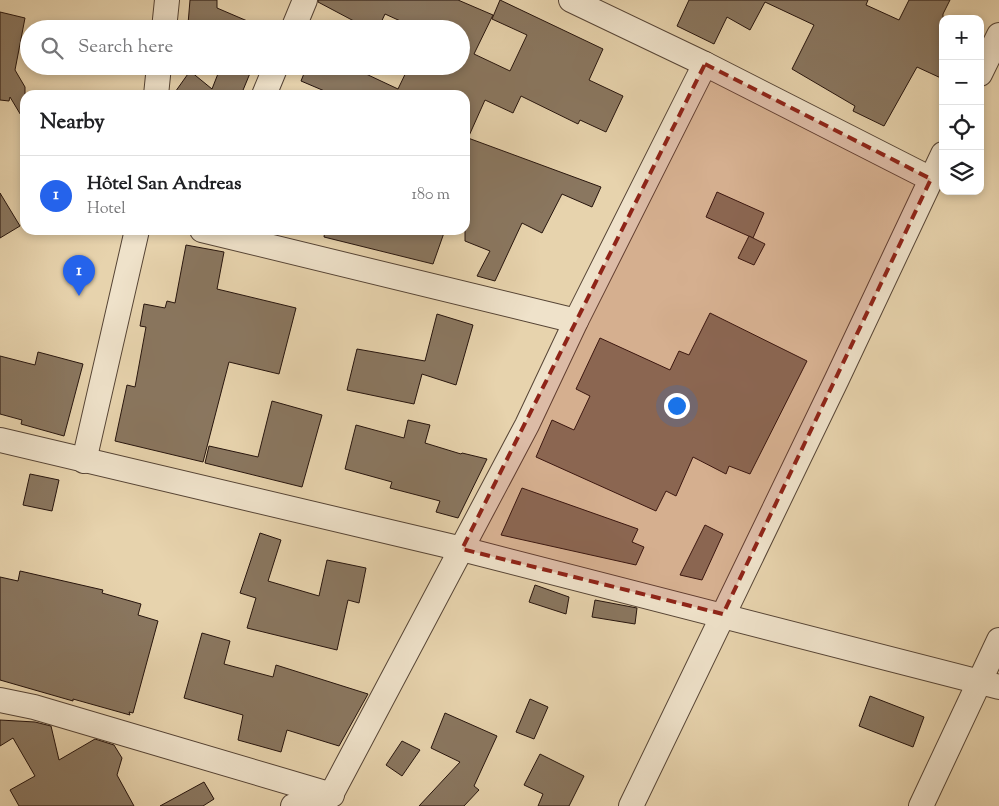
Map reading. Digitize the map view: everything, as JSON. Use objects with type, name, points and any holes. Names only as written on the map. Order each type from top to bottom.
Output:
[{"type":"street","points":[[165,20],[167,0]]},
{"type":"street","points":[[297,20],[305,0]]},
{"type":"street","points":[[571,0],[705,64],[931,179]]},
{"type":"street","points":[[984,66],[999,35]]},
{"type":"street","points":[[337,800],[705,64]]},
{"type":"street","points":[[157,90],[158,75]]},
{"type":"street","points":[[266,90],[272,75]]},
{"type":"street","points":[[631,806],[939,162]]},
{"type":"street","points":[[84,461],[136,235]]},
{"type":"street","points":[[224,235],[576,321]]},
{"type":"street","points":[[0,440],[462,549],[723,614],[989,684]]},
{"type":"street","points":[[921,806],[989,684],[999,640]]},
{"type":"street","points":[[0,700],[34,707],[337,800]]},
{"type":"street","points":[[293,806],[337,800]]},
{"type":"highlighted area","points":[[705,64],[931,179],[723,614],[462,549]]},
{"type":"building","points":[[190,0],[217,0],[217,8],[245,20],[188,20]]},
{"type":"building","points":[[318,0],[458,0],[493,15],[474,54],[510,71],[527,35],[492,19],[500,0],[603,49],[589,80],[623,96],[606,132],[580,120],[578,124],[521,96],[513,113],[485,100],[470,134],[470,90],[322,90],[301,81],[303,75],[368,75],[398,89],[405,75],[470,75],[470,20],[398,20],[385,14],[382,20],[352,20],[318,2]]},
{"type":"building","points":[[689,0],[868,0],[866,5],[899,20],[909,0],[950,0],[943,15],[939,15],[939,77],[917,67],[884,126],[853,111],[855,106],[792,69],[814,25],[765,2],[750,30],[727,17],[714,44],[677,26]]},
{"type":"building","points":[[0,12],[25,18],[25,20],[20,20],[20,44],[15,70],[25,90],[20,90],[20,114],[10,97],[9,101],[0,100]]},
{"type":"building","points":[[187,75],[195,75],[212,89],[217,75],[249,75],[243,90],[177,90]]},
{"type":"building","points":[[470,139],[601,187],[592,207],[562,194],[542,233],[522,223],[495,281],[477,276],[490,251],[465,241],[465,235],[470,235]]},
{"type":"building","points":[[717,192],[764,213],[753,238],[706,217]]},
{"type":"building","points":[[0,193],[20,226],[0,238]]},
{"type":"building","points":[[324,235],[443,235],[433,264],[324,237]]},
{"type":"building","points":[[749,236],[765,244],[754,265],[738,258]]},
{"type":"building","points":[[186,245],[224,252],[217,289],[296,308],[279,374],[229,362],[203,462],[115,441],[127,385],[135,387],[146,327],[140,326],[144,304],[165,308],[167,301],[175,303]]},
{"type":"building","points":[[710,313],[807,361],[750,474],[729,466],[726,474],[693,457],[676,496],[666,491],[656,511],[536,457],[552,420],[574,430],[590,396],[576,389],[600,338],[670,370],[679,351],[689,355]]},
{"type":"building","points":[[437,314],[473,325],[456,385],[422,374],[414,404],[347,390],[357,349],[425,361]]},
{"type":"building","points":[[38,352],[83,364],[64,436],[21,424],[22,420],[0,414],[0,356],[35,365]]},
{"type":"building","points":[[272,401],[322,415],[302,487],[205,463],[209,446],[258,457]]},
{"type":"building","points":[[408,420],[430,425],[425,443],[461,454],[487,459],[458,518],[436,512],[440,501],[390,488],[392,482],[345,469],[356,425],[404,438]]},
{"type":"building","points":[[30,474],[59,480],[52,511],[23,505]]},
{"type":"building","points":[[522,488],[638,529],[632,542],[644,547],[636,565],[501,535]]},
{"type":"building","points":[[705,525],[723,534],[702,580],[680,575]]},
{"type":"building","points":[[260,533],[281,540],[268,581],[319,596],[327,560],[366,568],[359,603],[348,600],[337,650],[247,628],[256,598],[240,593]]},
{"type":"building","points":[[20,571],[103,590],[102,593],[141,604],[138,615],[158,621],[133,713],[129,712],[130,715],[73,699],[73,701],[0,680],[0,577],[18,581]]},
{"type":"building","points":[[535,585],[569,597],[566,614],[529,602]]},
{"type":"building","points":[[595,600],[637,608],[635,624],[592,617]]},
{"type":"building","points":[[202,633],[230,641],[224,664],[273,677],[276,665],[368,694],[339,746],[287,730],[281,752],[238,740],[243,715],[184,698]]},
{"type":"building","points":[[870,696],[924,717],[913,747],[859,726]]},
{"type":"building","points":[[530,699],[548,707],[534,739],[516,732]]},
{"type":"building","points":[[445,713],[497,736],[474,786],[479,790],[464,806],[419,806],[460,762],[431,748]]},
{"type":"building","points":[[0,720],[35,722],[51,726],[59,760],[95,739],[114,745],[122,758],[117,775],[134,806],[19,806],[10,790],[35,776],[13,738],[0,746]]},
{"type":"building","points":[[402,741],[420,750],[402,776],[386,765]]},
{"type":"building","points":[[540,754],[584,776],[569,806],[538,806],[543,794],[524,785]]},
{"type":"building","points":[[204,782],[214,799],[203,806],[160,806]]},
{"type":"place","name":"Hôtel San Andreas","points":[[79,296]]}]
